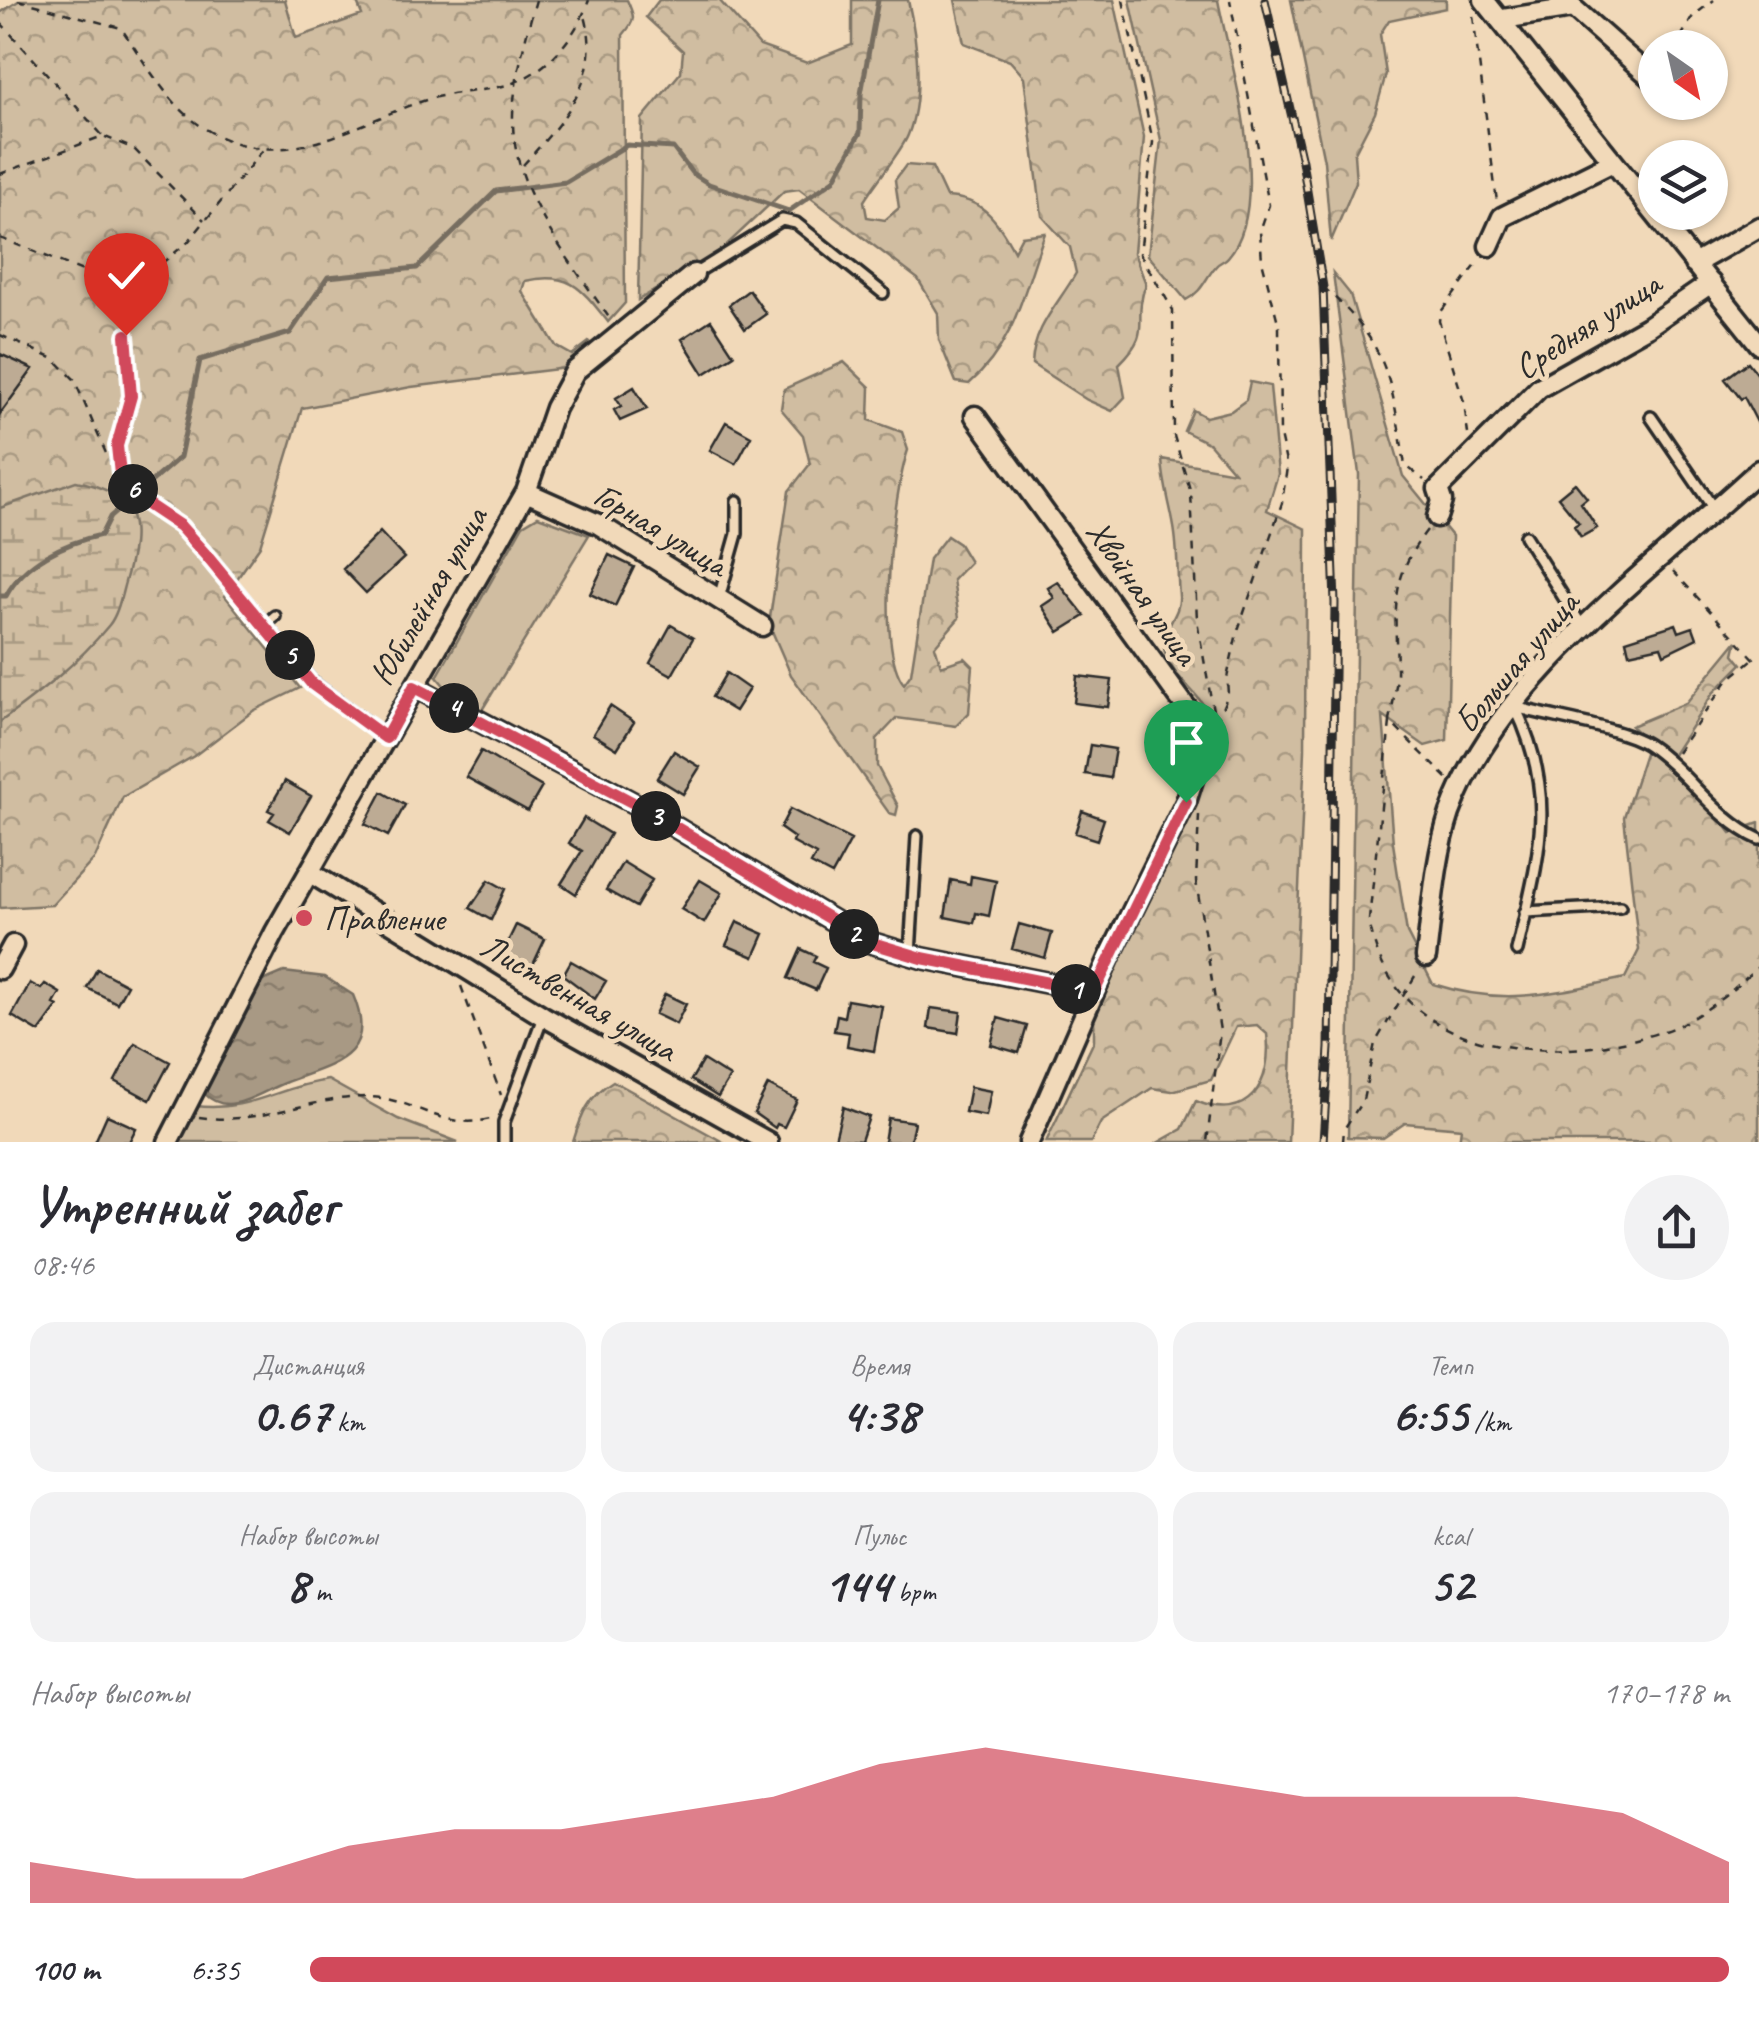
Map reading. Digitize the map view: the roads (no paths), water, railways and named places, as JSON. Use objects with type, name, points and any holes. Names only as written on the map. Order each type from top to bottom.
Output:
[{"type":"street","points":[[1484,0],[1759,344]]},
{"type":"street","points":[[1503,20],[1573,8],[1638,66]]},
{"type":"street","points":[[1489,246],[1502,217],[1612,162]]},
{"type":"street","points":[[1694,264],[1759,227]]},
{"type":"street","name":"Юбилейная улица","points":[[168,1142],[309,872],[526,492],[555,408],[575,371],[694,274]]},
{"type":"street","name":"Средняя улица","points":[[1437,518],[1442,501],[1438,489],[1540,388],[1647,328],[1711,283]]},
{"type":"street","name":"Хвойная улица","points":[[975,416],[1207,736],[1186,802],[1094,992],[1029,1142]]},
{"type":"street","name":"Большая улица","points":[[1426,957],[1450,815],[1481,746],[1582,628],[1759,470]]},
{"type":"street","name":"Горная улица","points":[[526,492],[598,524],[762,626]]},
{"type":"street","points":[[414,687],[643,808],[869,942],[1094,992]]},
{"type":"street","name":"Лиственная улица","points":[[309,872],[543,1016],[768,1142]]},
{"type":"street","points":[[0,970],[13,945]]},
{"type":"lane","points":[[694,274],[782,220],[796,223],[882,293]]},
{"type":"lane","points":[[1651,416],[1715,511]]},
{"type":"lane","points":[[718,601],[737,534],[738,501]]},
{"type":"lane","points":[[1525,536],[1582,628]]},
{"type":"lane","points":[[205,554],[312,684],[386,738]]},
{"type":"lane","points":[[265,625],[275,616]]},
{"type":"lane","points":[[1514,706],[1621,733],[1672,764],[1735,827],[1759,839]]},
{"type":"lane","points":[[1514,706],[1529,736],[1544,823],[1516,951]]},
{"type":"lane","points":[[910,954],[918,836]]},
{"type":"lane","points":[[1526,912],[1620,907]]},
{"type":"lane","points":[[504,1142],[507,1114],[543,1016]]},
{"type":"water","points":[[284,972],[325,977],[353,995],[360,1016],[355,1046],[333,1064],[244,1101],[214,1101],[205,1094],[208,1083],[258,983]]},
{"type":"waterway","points":[[0,596],[6,596],[23,573],[46,556],[101,535],[110,517],[180,457],[200,360],[290,333],[328,277],[417,268],[496,191],[566,182],[627,145],[673,148],[692,173],[709,184],[789,211],[834,180],[860,133],[861,94],[878,0]]},
{"type":"railway","points":[[1265,0],[1302,161],[1323,287],[1335,603],[1329,1048],[1323,1142]]},
{"type":"place","name":"Правление","points":[[304,918]]}]
